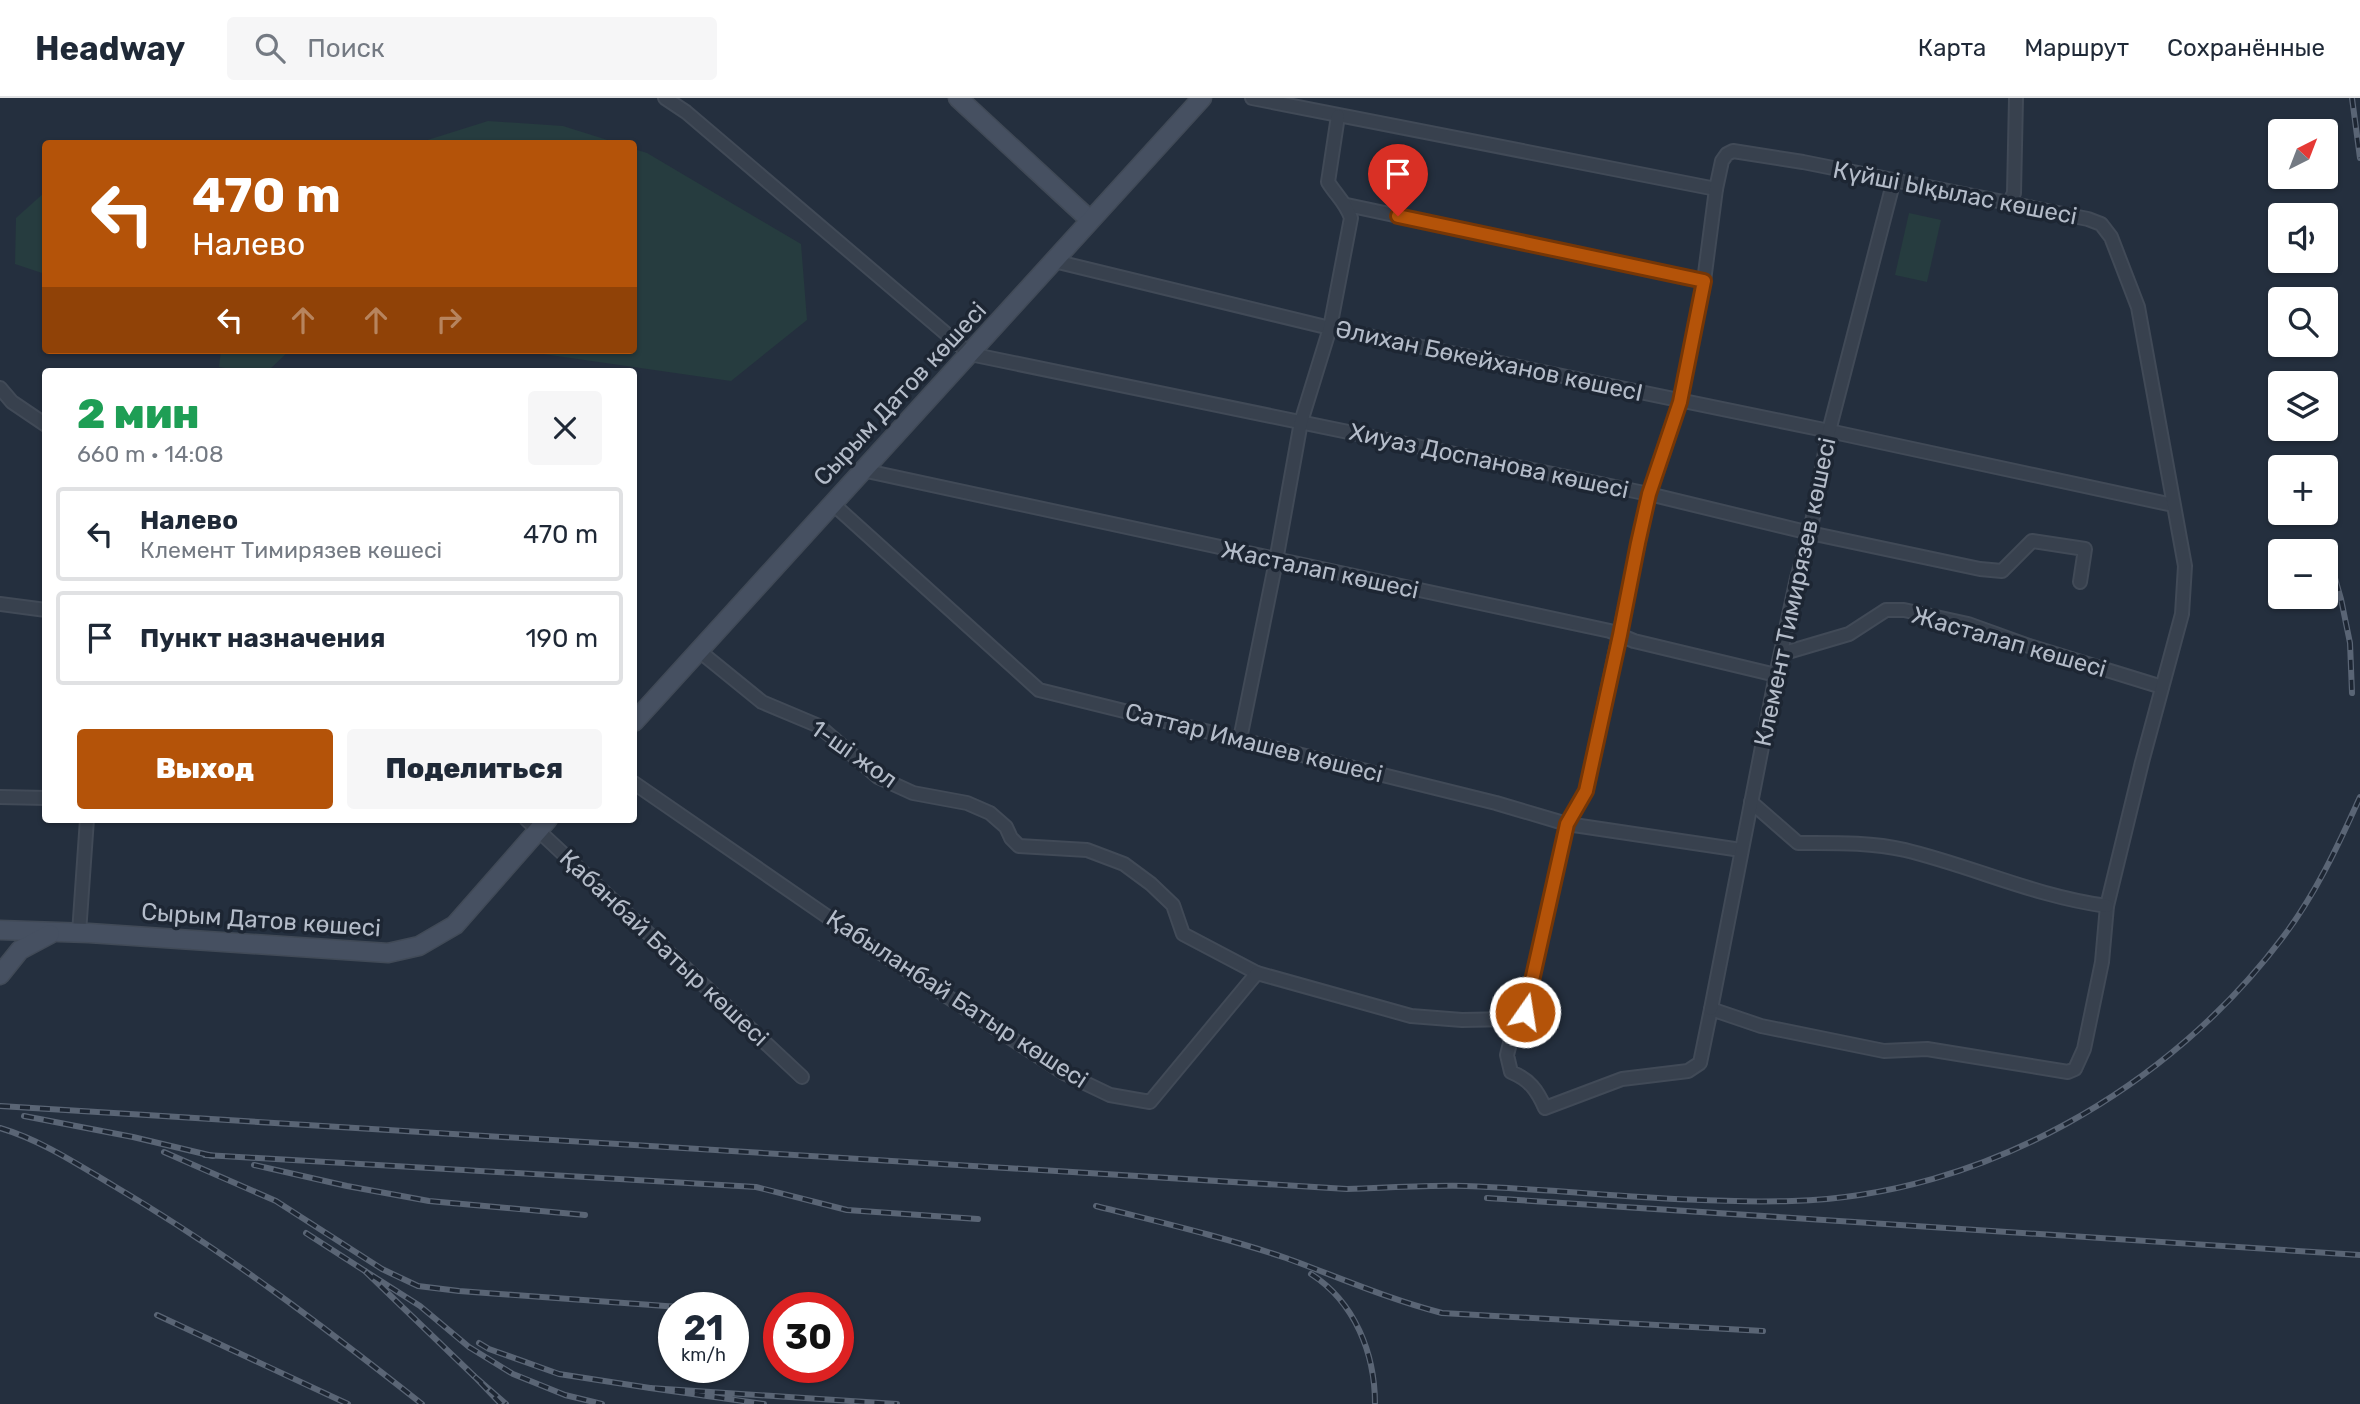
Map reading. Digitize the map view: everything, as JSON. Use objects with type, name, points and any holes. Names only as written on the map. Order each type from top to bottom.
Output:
[{"type":"main road","points":[[958,98],[1090,220]]},
{"type":"main road","name":"Сырым Датов көшесі","points":[[637,719],[1202,98]]},
{"type":"main road","name":"Сырым Датов көшесі","points":[[0,930],[388,953],[418,946],[455,925],[537,823]]},
{"type":"main road","points":[[0,975],[20,950],[54,932]]},
{"type":"street","points":[[665,98],[686,111],[970,354]]},
{"type":"street","points":[[1252,98],[1716,189],[1704,281],[1680,402],[1649,494],[1586,791],[1567,824],[1525,1012],[1511,1039],[1507,1055],[1511,1072],[1525,1078],[1536,1089],[1545,1108],[1622,1079],[1688,1071],[1700,1063],[1711,1009]]},
{"type":"street","points":[[2009,203],[2014,192],[2016,98]]},
{"type":"street","points":[[1240,739],[1301,422],[1330,328],[1351,218],[1347,205],[1334,193],[1328,182],[1338,116]]},
{"type":"street","name":"Күйші Ықылас көшесі","points":[[1711,1009],[1761,1026],[1884,1051],[1927,1049],[2068,1072],[2075,1069],[2084,1049],[2102,962],[2107,906],[2182,614],[2185,566],[2138,307],[2111,237],[2101,224],[2088,219],[1894,180],[1733,151],[1722,161],[1716,189]]},
{"type":"street","name":"Клемент Тимирязев көшесі","points":[[1711,1009],[1776,675],[1797,578],[1810,533],[1829,431],[1894,180]]},
{"type":"street","points":[[1347,205],[1704,281]]},
{"type":"street","name":"Әлихан Бөкейханов көшесI","points":[[1054,261],[1330,328],[2173,505]]},
{"type":"street","name":"Хиуаз Доспанова көшесі","points":[[970,354],[1649,494],[1810,533],[1980,569],[2002,571],[2032,541],[2053,542],[2085,549],[2080,582]]},
{"type":"street","points":[[0,388],[12,402],[42,422]]},
{"type":"street","name":"Жасталап көшесі","points":[[862,470],[1597,628],[1634,641],[1776,675]]},
{"type":"street","name":"Саттар Имашев көшесі","points":[[832,503],[1039,690],[1496,803],[1567,824],[1741,850]]},
{"type":"street","points":[[0,604],[42,609]]},
{"type":"street","name":"Жасталап көшесі","points":[[1781,654],[1849,634],[1886,610],[1904,610],[1968,624],[2162,687]]},
{"type":"street","name":"1-ші жол","points":[[698,650],[762,702],[819,726],[878,777],[913,793],[967,803],[990,813],[1006,827],[1011,838],[1020,846],[1087,850],[1124,864],[1173,905],[1184,934],[1257,973]]},
{"type":"street","name":"Қабыланбай Батыр көшесі","points":[[637,785],[867,944],[1064,1073],[1110,1095],[1150,1102],[1257,973]]},
{"type":"street","points":[[0,797],[42,798]]},
{"type":"street","points":[[1751,802],[1798,843],[1862,843],[1905,850],[2071,901],[2107,906]]},
{"type":"street","points":[[79,933],[87,823]]},
{"type":"street","name":"Қабанбай Батыр көшесі","points":[[537,823],[802,1077]]},
{"type":"street","points":[[1257,973],[1410,1016],[1462,1020],[1511,1019],[1525,1012]]},
{"type":"green space","points":[[488,121],[563,126],[607,140],[428,140]]},
{"type":"green space","points":[[637,150],[647,153],[801,244],[807,320],[731,381],[543,354],[637,354]]},
{"type":"green space","points":[[42,195],[42,273],[15,264],[16,218]]},
{"type":"green space","points":[[1909,213],[1941,220],[1927,282],[1895,275]]},
{"type":"green space","points":[[221,354],[286,354],[271,368],[219,367]]},
{"type":"railway","points":[[2352,98],[2360,158]]},
{"type":"railway","points":[[2338,588],[2350,643],[2352,693]]},
{"type":"railway","points":[[0,1106],[1347,1189],[1466,1186],[1669,1199],[1751,1201],[1792,1201],[1863,1194],[1933,1179],[2001,1155],[2066,1124],[2128,1086],[2185,1041],[2237,991],[2295,921],[2325,870],[2360,797]]},
{"type":"railway","points":[[24,1116],[213,1156]]},
{"type":"railway","points":[[0,1128],[58,1153],[194,1236],[310,1318],[422,1404]]},
{"type":"railway","points":[[164,1152],[276,1201],[382,1269],[418,1286],[658,1305]]},
{"type":"railway","points":[[205,1155],[756,1187],[847,1210],[978,1219]]},
{"type":"railway","points":[[254,1165],[429,1201],[585,1215]]},
{"type":"railway","points":[[1487,1198],[2360,1255]]},
{"type":"railway","points":[[1096,1206],[1263,1250],[1442,1313],[1763,1331]]},
{"type":"railway","points":[[306,1233],[365,1271]]},
{"type":"railway","points":[[474,1376],[365,1271],[420,1306],[469,1347],[513,1374],[565,1395],[602,1404]]},
{"type":"railway","points":[[1311,1274],[1340,1299],[1351,1314],[1366,1348],[1375,1404]]},
{"type":"railway","points":[[157,1315],[348,1404]]},
{"type":"railway","points":[[479,1343],[559,1374],[650,1388]]},
{"type":"railway","points":[[501,1404],[474,1376],[506,1404]]},
{"type":"railway","points":[[764,1404],[650,1388],[897,1404]]},
{"type":"route","points":[[1398,216],[1704,281],[1680,402],[1649,494],[1586,791],[1567,824],[1525,1012]]}]
